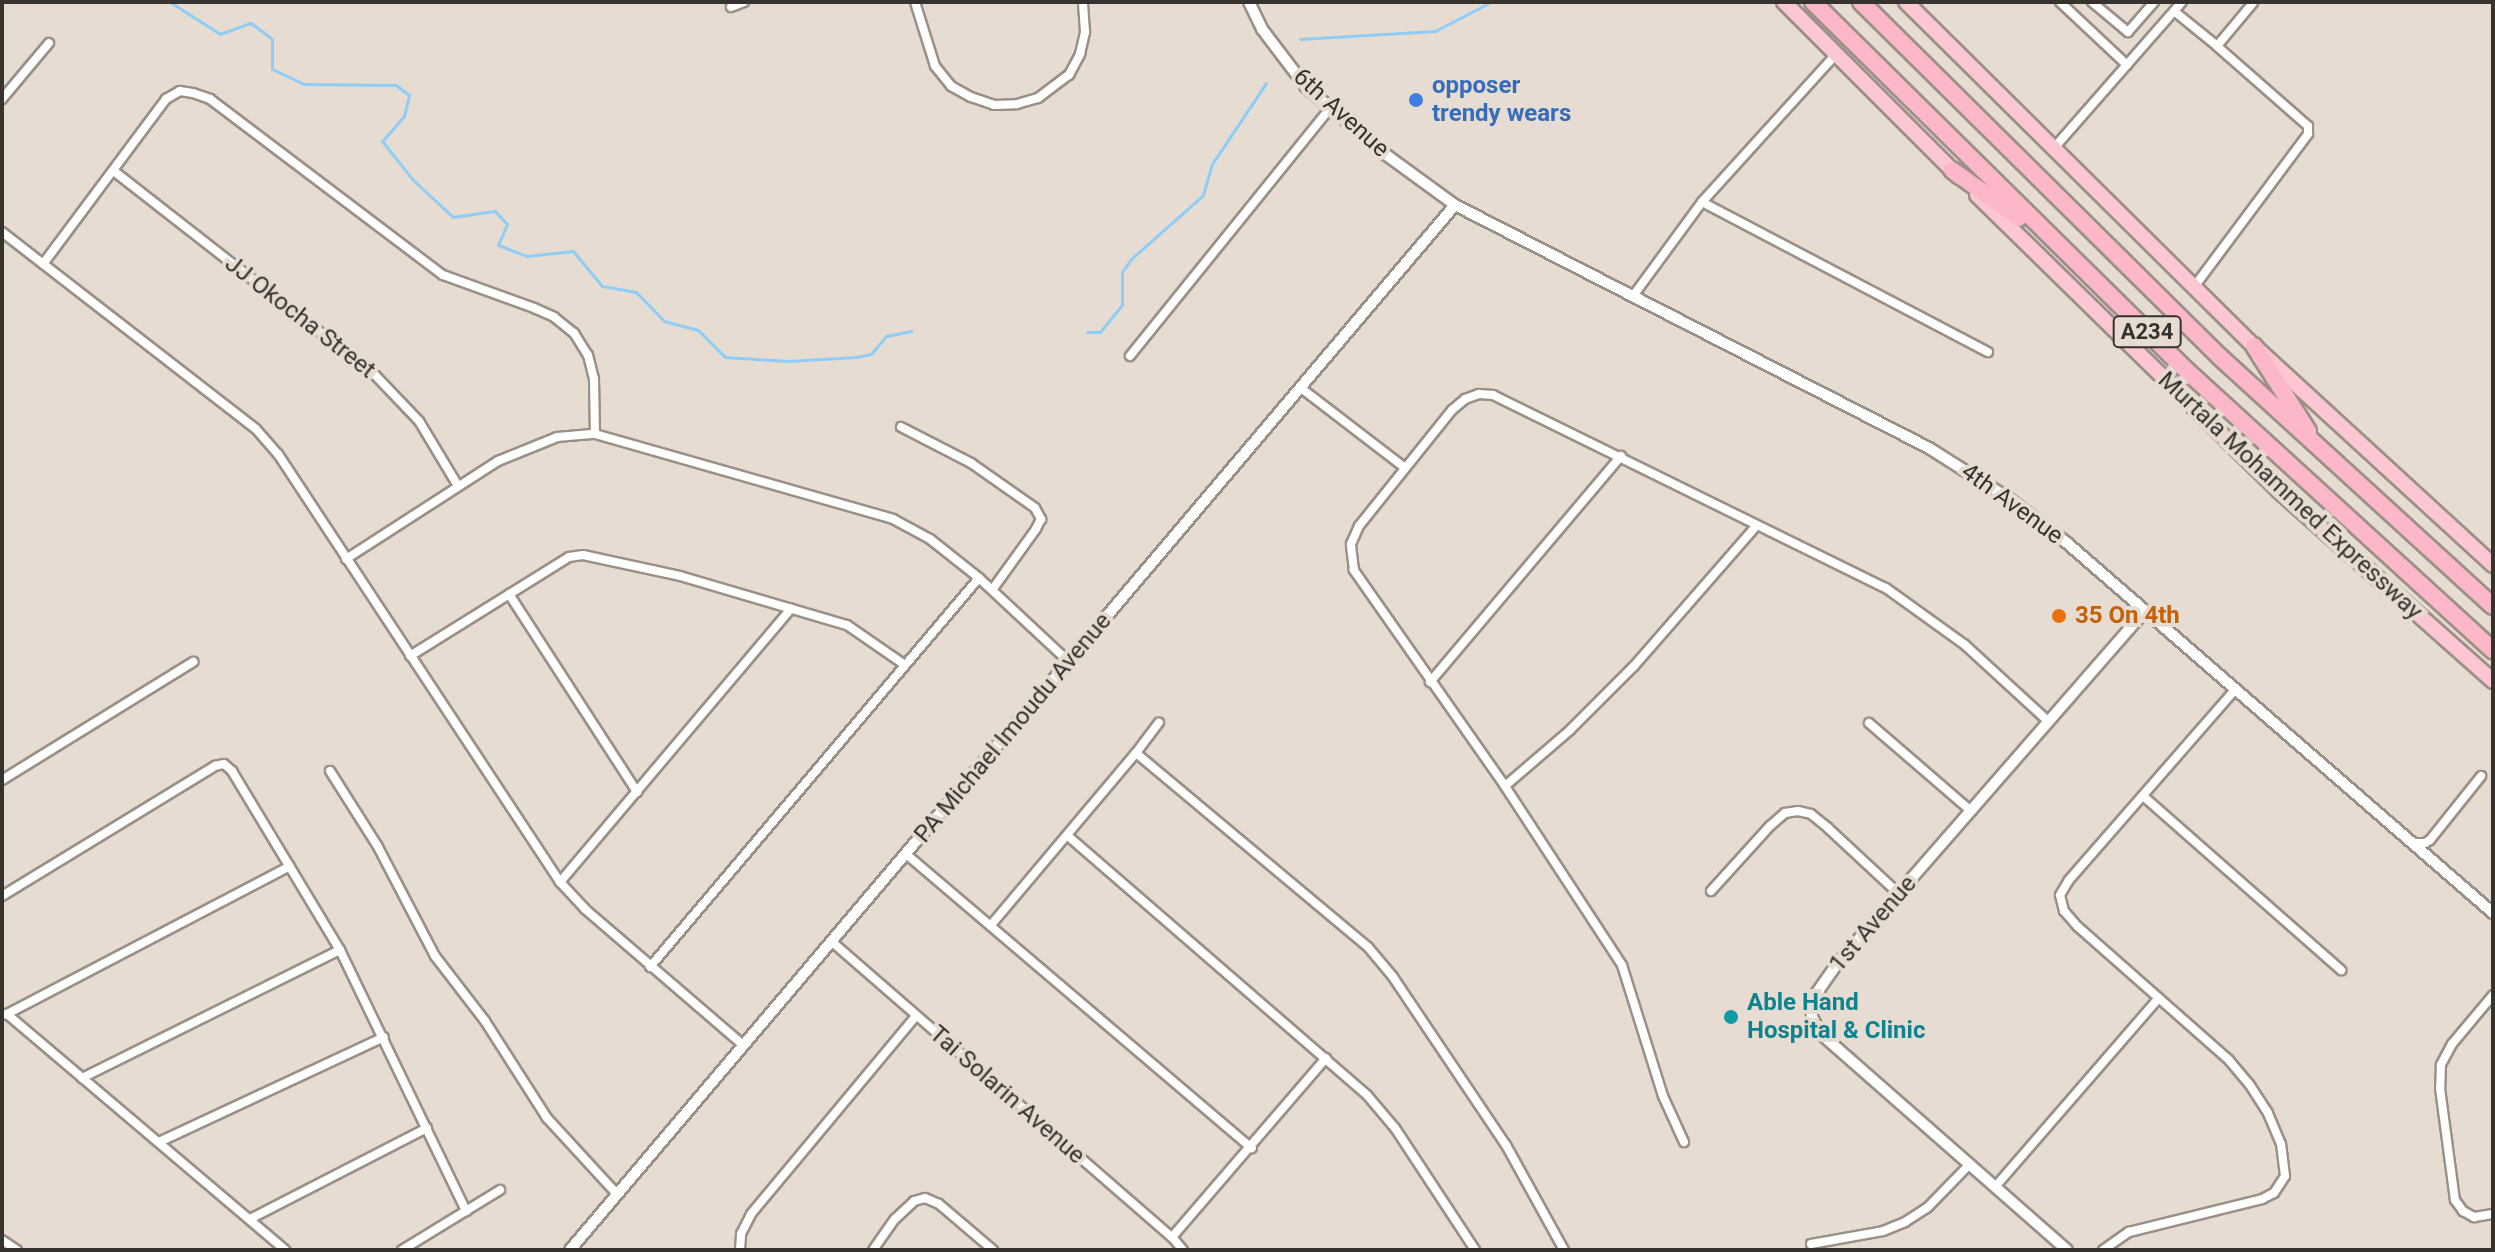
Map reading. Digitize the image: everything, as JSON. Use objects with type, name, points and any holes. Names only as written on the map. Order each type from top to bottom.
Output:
[{"type":"highway","name":"Murtala Mohammed Expressway","points":[[1784,2],[2278,490],[2493,681]]},
{"type":"highway","name":"Murtala Mohammed Expressway","points":[[1813,2],[2061,249],[2305,482],[2493,650]]},
{"type":"highway","name":"A234","points":[[1861,2],[2321,453],[2493,606]]},
{"type":"highway","points":[[1906,2],[2254,346],[2493,565]]},
{"type":"highway","points":[[1952,170],[2061,249]]},
{"type":"highway","points":[[2254,346],[2321,453]]},
{"type":"street","points":[[731,7],[744,2]]},
{"type":"street","points":[[915,2],[935,66],[951,86],[994,105],[1017,104],[1038,98],[1069,75],[1080,54],[1085,32],[1083,2]]},
{"type":"street","name":"6th Avenue","points":[[1249,2],[1279,54],[1329,109],[1455,205]]},
{"type":"street","points":[[2092,2],[2128,32],[2154,2]]},
{"type":"street","points":[[2054,148],[2182,2]]},
{"type":"street","points":[[2063,3],[2127,65]]},
{"type":"street","points":[[2217,46],[2253,3]]},
{"type":"street","points":[[2174,11],[2308,126],[2308,134],[2194,287]]},
{"type":"street","points":[[2,99],[49,43]]},
{"type":"street","points":[[1633,296],[1702,202],[1837,53]]},
{"type":"street","points":[[43,264],[115,172],[166,99],[180,91],[210,99],[443,275],[554,317],[574,333],[588,355],[594,379],[595,434]]},
{"type":"street","points":[[1130,356],[1329,109]]},
{"type":"street","name":"JJ Okocha Street","points":[[115,172],[398,396],[442,455],[458,486]]},
{"type":"street","points":[[1702,202],[1988,352]]},
{"type":"street","name":"4th Avenue","points":[[1455,205],[1973,474],[2067,543],[2493,913]]},
{"type":"street","name":"PA Michael Imoudu Avenue","points":[[570,1250],[1455,205]]},
{"type":"street","points":[[2,232],[256,429],[278,454],[560,882],[650,967],[743,1045]]},
{"type":"street","points":[[1301,388],[1404,467]]},
{"type":"street","points":[[1684,1142],[1663,1096],[1622,965],[1505,786],[1354,570],[1349,556],[1359,526],[1452,410],[1479,394],[1493,395],[1886,588],[1965,645],[2049,722]]},
{"type":"street","points":[[901,427],[971,463],[1035,508],[1041,519],[1036,529],[992,590]]},
{"type":"street","points":[[346,559],[458,486],[532,445],[557,437],[595,434],[893,519],[930,539],[979,578],[1069,662]]},
{"type":"street","points":[[1430,682],[1621,456]]},
{"type":"street","points":[[1505,786],[1625,676],[1756,526]]},
{"type":"street","points":[[410,656],[569,557],[598,555],[847,625],[905,665]]},
{"type":"street","points":[[650,967],[979,578]]},
{"type":"street","points":[[509,594],[637,792]]},
{"type":"street","points":[[560,882],[791,609]]},
{"type":"street","name":"1st Avenue","points":[[2067,1250],[1821,1034],[1812,1017],[1811,1001],[1821,985],[2145,611]]},
{"type":"street","points":[[2,780],[193,662]]},
{"type":"street","points":[[2103,1250],[2129,1232],[2262,1199],[2274,1193],[2285,1176],[2281,1144],[2268,1113],[2249,1084],[2229,1060],[2078,927],[2064,911],[2060,895],[2235,690]]},
{"type":"street","points":[[991,925],[1159,723]]},
{"type":"street","points":[[1869,723],[1971,811]]},
{"type":"street","points":[[1136,753],[1376,957],[1393,977],[1506,1145],[1564,1250]]},
{"type":"street","points":[[2,896],[215,766],[224,764],[232,771],[340,950],[466,1211]]},
{"type":"street","points":[[330,771],[377,845],[435,956],[485,1021],[547,1118],[617,1194]]},
{"type":"street","points":[[2412,843],[2430,840],[2481,776]]},
{"type":"street","points":[[2143,796],[2341,970]]},
{"type":"street","points":[[1711,891],[1770,826],[1785,813],[1798,811],[1811,814],[1899,894]]},
{"type":"street","points":[[1068,836],[1367,1095],[1395,1128],[1475,1250]]},
{"type":"street","points":[[906,854],[1252,1148]]},
{"type":"street","points":[[285,1250],[4,1015],[290,866]]},
{"type":"street","name":"Tai Solarin Avenue","points":[[831,941],[1172,1237],[1183,1250]]},
{"type":"street","points":[[82,1078],[340,950]]},
{"type":"street","points":[[2493,995],[2452,1044],[2441,1065],[2440,1088],[2455,1200],[2463,1211],[2474,1217],[2493,1214]]},
{"type":"street","points":[[1995,1187],[2159,998]]},
{"type":"street","points":[[740,1250],[741,1234],[751,1214],[916,1016]]},
{"type":"street","points":[[159,1142],[384,1037]]},
{"type":"street","points":[[1172,1237],[1252,1148],[1326,1058]]},
{"type":"street","points":[[250,1219],[427,1128]]},
{"type":"street","points":[[1811,1244],[1883,1231],[1905,1222],[1928,1207],[1969,1165]]},
{"type":"street","points":[[408,1248],[500,1190]]},
{"type":"street","points":[[873,1250],[895,1219],[914,1201],[925,1198],[939,1204],[993,1250]]},
{"type":"street","points":[[2,1240],[17,1250]]},
{"type":"waterway","points":[[170,2],[220,34],[251,23],[272,39],[272,69],[304,84],[396,85],[409,95],[404,116],[382,141],[413,180],[453,217],[495,211],[507,224],[498,245],[527,256],[573,251],[602,286],[636,292],[664,321],[698,330],[725,357],[788,361],[856,357],[871,354],[886,336],[912,331]]},
{"type":"waterway","points":[[1300,39],[1435,31],[1491,2]]},
{"type":"waterway","points":[[1087,332],[1100,332],[1122,305],[1122,272],[1131,259],[1203,195],[1212,164],[1266,83]]},
{"type":"place","name":"opposer trendy wears","points":[[1416,100]]},
{"type":"place","name":"35 On 4th","points":[[2059,616]]},
{"type":"place","name":"Able Hand Hospital & Clinic","points":[[1731,1017]]}]
